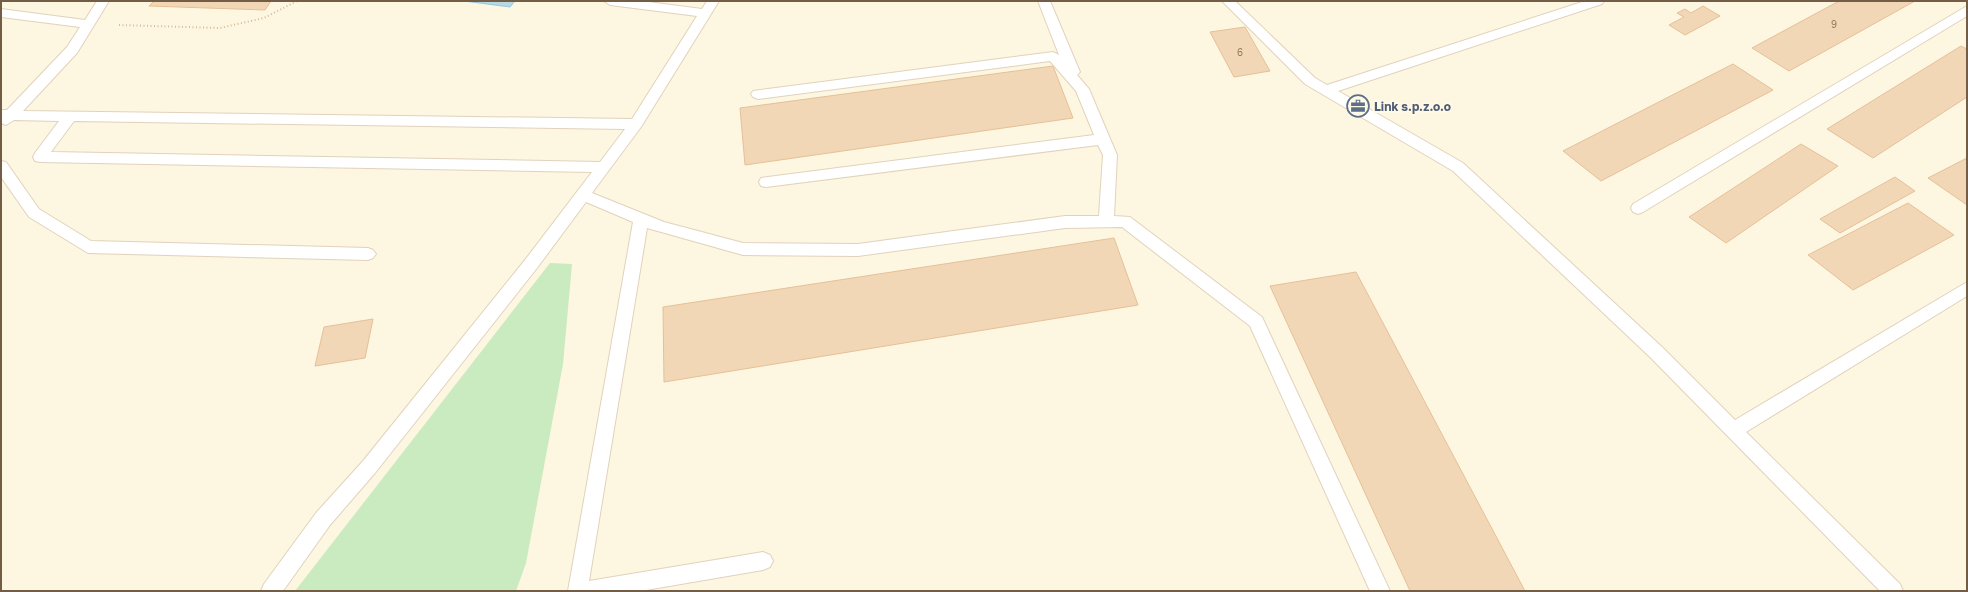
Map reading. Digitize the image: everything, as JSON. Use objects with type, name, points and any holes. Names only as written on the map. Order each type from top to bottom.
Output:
[{"type":"lane","points":[[271,591],[323,519],[373,461],[531,264],[604,167],[636,124],[709,7],[610,1]]},
{"type":"lane","points":[[1044,1],[1078,85]]},
{"type":"lane","points":[[1228,1],[1310,81],[1458,167],[1656,352],[1893,591]]},
{"type":"lane","points":[[1326,90],[1598,1]]},
{"type":"lane","points":[[4,118],[72,50],[101,2]]},
{"type":"lane","points":[[1638,208],[1967,10]]},
{"type":"lane","points":[[1,13],[88,24]]},
{"type":"lane","points":[[758,94],[1053,56],[1082,89],[1110,155],[1106,222]]},
{"type":"lane","points":[[4,118],[70,116],[636,124]]},
{"type":"lane","points":[[70,116],[40,156],[604,167]]},
{"type":"lane","points":[[766,182],[1103,139]]},
{"type":"lane","points":[[1,166],[34,213],[88,247],[368,254]]},
{"type":"lane","points":[[583,195],[660,227],[743,248],[858,250],[1065,222],[1125,221],[1256,322],[1380,591]]},
{"type":"lane","points":[[578,591],[641,219]]},
{"type":"lane","points":[[1734,430],[1967,288]]},
{"type":"lane","points":[[586,591],[764,561]]},
{"type":"path","points":[[88,24],[220,28],[264,18],[297,1]]},
{"type":"green space","points":[[550,263],[572,264],[563,364],[526,563],[516,591],[295,591]]},
{"type":"water","points":[[464,1],[515,1],[510,7]]},
{"type":"building","points":[[154,1],[271,1],[265,10],[149,6]]},
{"type":"building","points":[[1839,1],[1915,1],[1789,71],[1752,48]]},
{"type":"building","points":[[1703,6],[1720,16],[1685,35],[1669,25],[1684,17],[1677,13],[1685,9],[1691,13]]},
{"type":"building","points":[[1245,27],[1270,71],[1234,77],[1210,32]]},
{"type":"building","points":[[1961,46],[1967,49],[1967,97],[1873,158],[1827,129]]},
{"type":"building","points":[[1733,64],[1773,90],[1601,181],[1563,151]]},
{"type":"building","points":[[1053,66],[1073,118],[745,165],[740,108]]},
{"type":"building","points":[[1801,144],[1838,166],[1726,243],[1689,217]]},
{"type":"building","points":[[1967,158],[1967,205],[1928,178]]},
{"type":"building","points":[[1895,177],[1915,191],[1840,233],[1820,219]]},
{"type":"building","points":[[1908,203],[1954,235],[1853,290],[1808,255]]},
{"type":"building","points":[[1114,238],[1138,305],[664,382],[663,307]]},
{"type":"building","points":[[1356,272],[1525,591],[1410,591],[1270,286]]},
{"type":"building","points":[[373,319],[365,358],[315,366],[324,327]]},
{"type":"place","name":"Link s.p.z.o.o","points":[[1358,106]]}]
